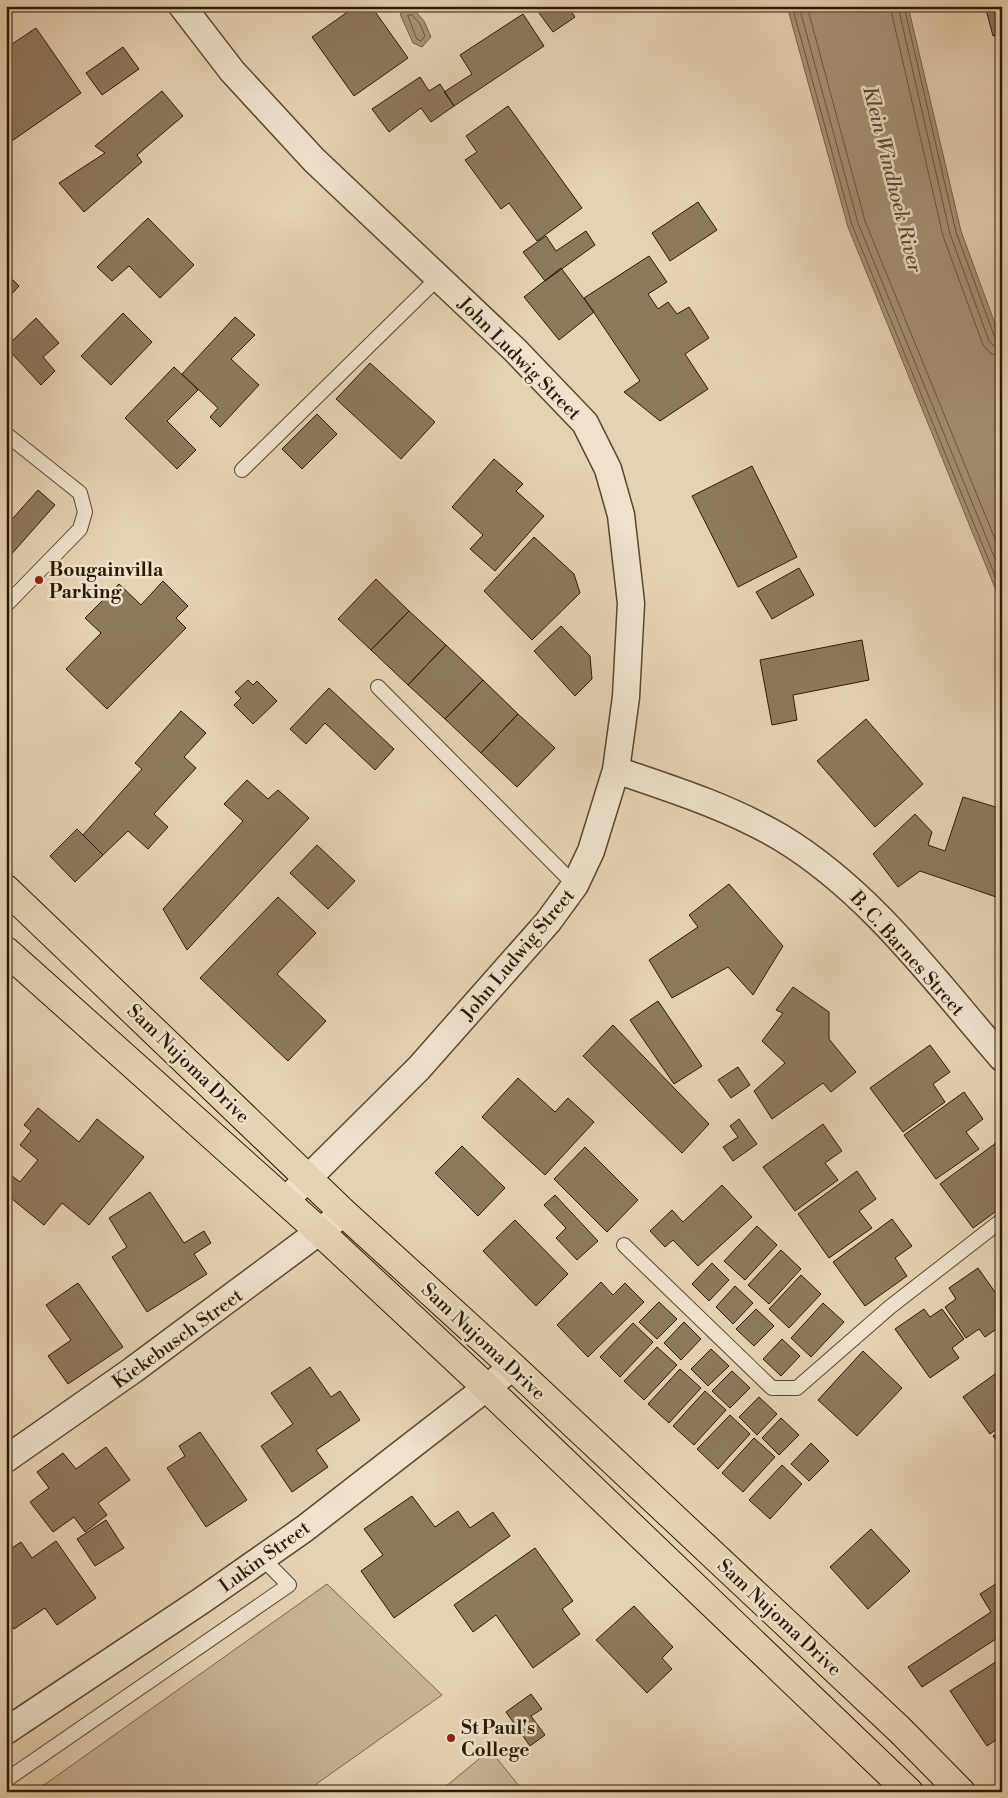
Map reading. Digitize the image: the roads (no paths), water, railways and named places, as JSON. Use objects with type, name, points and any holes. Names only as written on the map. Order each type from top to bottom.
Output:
[{"type":"highway","name":"Sam Nujoma Drive","points":[[6,889],[310,1177],[344,1213],[512,1367],[900,1730],[961,1792]]},
{"type":"highway","name":"Sam Nujoma Drive","points":[[6,951],[320,1232],[487,1388],[909,1792]]},
{"type":"street","name":"John Ludwig Street","points":[[182,6],[232,70],[314,160],[515,350],[585,423],[608,469],[621,514],[631,603],[626,697],[616,770],[591,851],[574,885],[548,922],[419,1068],[285,1201]]},
{"type":"street","name":"B. C. Barnes Street","points":[[616,770],[701,798],[780,837],[836,877],[882,920],[1002,1058]]},
{"type":"street","name":"Kiekebusch Street","points":[[6,1459],[133,1370],[344,1213]]},
{"type":"street","name":"Lukin Street","points":[[6,1732],[262,1558],[487,1388],[512,1367]]},
{"type":"lane","points":[[242,470],[439,277]]},
{"type":"lane","points":[[6,434],[80,494],[85,512],[80,529],[6,605]]},
{"type":"lane","points":[[378,688],[574,885]]},
{"type":"lane","points":[[624,1245],[772,1388],[797,1388],[890,1307],[1002,1220]]},
{"type":"lane","points":[[6,1780],[289,1585],[262,1558]]},
{"type":"water","name":"Klein Windhoek River","points":[[787,6],[908,6],[961,231],[1002,343],[1002,605],[848,227]]},
{"type":"water","points":[[412,7],[424,21],[431,37],[422,47],[413,43],[400,14]]},
{"type":"place","name":"Bougainvilla Parking","points":[[39,580]]},
{"type":"place","name":"St Paul's College","points":[[451,1738]]}]
